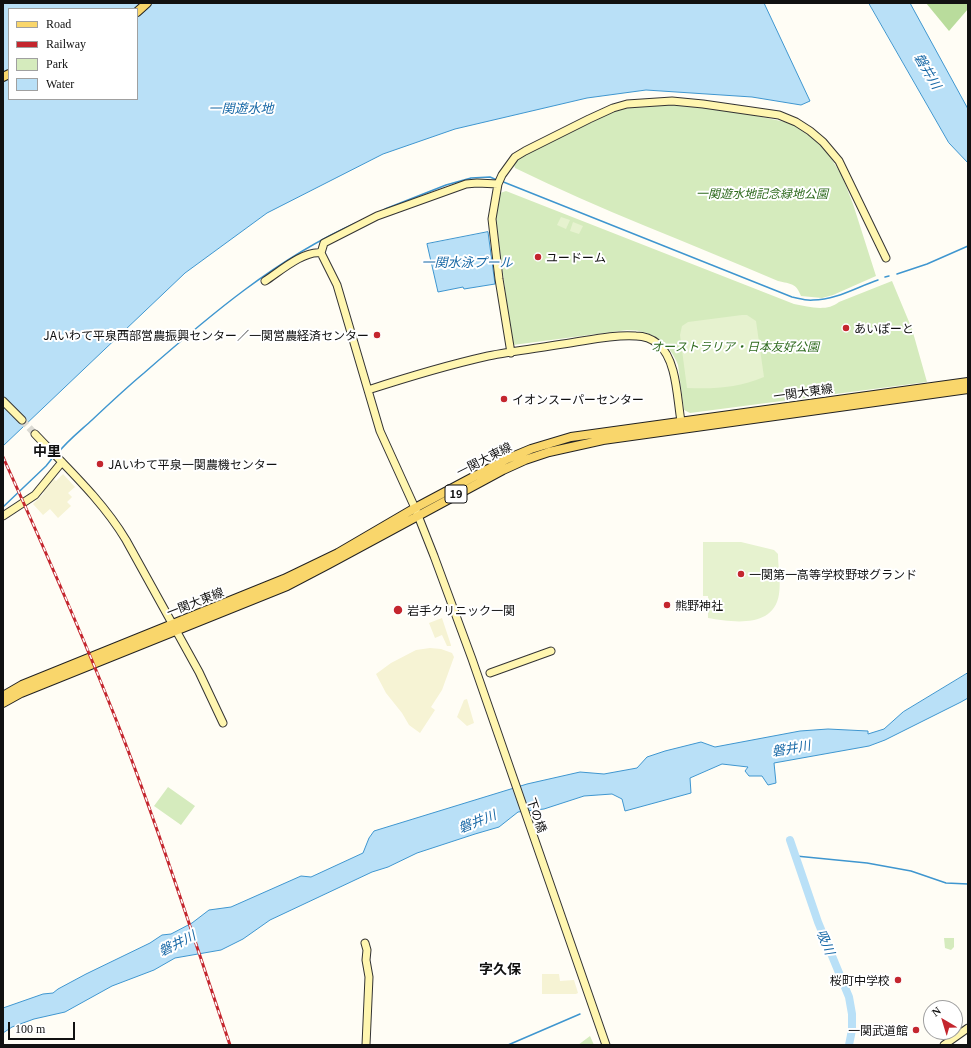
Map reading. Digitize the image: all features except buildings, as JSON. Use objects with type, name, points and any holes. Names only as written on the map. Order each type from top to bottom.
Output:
[{"type":"main road","points":[[138,11],[147,3]]},
{"type":"main road","name":"一関大東線","points":[[417,512],[503,470],[525,460],[549,452],[603,440],[941,389],[968,382]]},
{"type":"main road","name":"一関大東線","points":[[3,696],[22,685],[286,586],[330,564],[501,462],[531,449],[571,436],[941,389],[968,388]]},
{"type":"main road","name":"一関大東線","points":[[3,703],[21,693],[174,627]]},
{"type":"street","points":[[511,352],[492,224],[498,184],[502,175],[515,157],[525,151],[589,119],[613,108],[627,104],[672,101],[779,115],[796,122],[823,142],[839,160],[886,258]]},
{"type":"street","points":[[265,281],[304,256],[321,253],[324,243],[377,216],[466,184],[498,184]]},
{"type":"street","name":"下の橋","points":[[321,253],[337,285],[380,431],[417,512],[434,556],[606,1045]]},
{"type":"street","points":[[368,390],[420,373],[489,356],[620,336],[637,336],[648,338],[659,344],[668,355],[672,363],[681,421]]},
{"type":"street","points":[[3,400],[22,420]]},
{"type":"street","points":[[35,434],[115,521],[199,672],[223,723]]},
{"type":"street","points":[[3,516],[35,495],[62,462]]},
{"type":"street","points":[[490,673],[552,651]]},
{"type":"street","points":[[365,943],[369,977],[366,1045]]},
{"type":"street","points":[[944,1045],[968,1028]]},
{"type":"shaded area","points":[[63,474],[75,487],[68,493],[72,497],[67,502],[71,506],[58,518],[50,509],[43,515],[33,504],[44,493],[41,491],[54,479],[56,481]]},
{"type":"shaded area","points":[[442,618],[451,646],[447,646],[442,635],[435,638],[429,623]]},
{"type":"shaded area","points":[[430,648],[441,649],[452,653],[454,657],[442,690],[431,707],[435,710],[420,733],[409,725],[402,713],[386,693],[376,674],[391,663],[416,650]]},
{"type":"shaded area","points":[[467,699],[474,723],[467,726],[457,717],[464,700]]},
{"type":"shaded area","points":[[542,974],[559,974],[560,981],[574,980],[578,993],[542,994]]},
{"type":"green space","points":[[926,3],[968,3],[968,9],[949,31]]},
{"type":"green space","name":"一関遊水地記念緑地公園","points":[[672,105],[734,111],[790,123],[808,135],[826,150],[842,176],[853,204],[876,276],[833,295],[822,298],[801,296],[795,286],[778,281],[612,212],[515,168],[513,162],[516,159],[615,111],[632,107]]},
{"type":"green space","name":"オーストラリア・日本友好公園","points":[[506,191],[794,304],[818,308],[829,307],[892,281],[912,329],[927,382],[690,413],[684,410],[678,365],[670,350],[652,335],[644,332],[627,330],[513,345],[496,219],[500,193]]},
{"type":"green space","points":[[561,217],[570,220],[566,229],[557,225]]},
{"type":"green space","points":[[573,222],[583,226],[579,234],[570,231]]},
{"type":"green space","points":[[747,315],[756,321],[764,377],[736,386],[687,388],[680,335],[682,326],[688,322]]},
{"type":"green space","name":"一関第一高等学校野球グランド","points":[[703,542],[741,542],[774,550],[778,554],[780,589],[775,605],[769,613],[761,618],[751,621],[729,621],[708,618],[708,596],[703,596]]},
{"type":"green space","points":[[168,787],[195,806],[181,825],[154,806]]},
{"type":"green space","points":[[944,938],[954,938],[954,947],[951,950],[945,948]]},
{"type":"green space","points":[[590,1036],[594,1045],[578,1045]]},
{"type":"water","name":"一関遊水地","points":[[3,3],[764,3],[810,101],[801,105],[752,97],[646,90],[587,98],[455,129],[383,154],[267,213],[185,273],[3,446]]},
{"type":"water","name":"磐井川","points":[[869,3],[910,3],[968,109],[968,163],[949,143]]},
{"type":"water","name":"一関水泳プール","points":[[488,232],[495,284],[464,289],[463,287],[438,292],[427,244]]},
{"type":"water","name":"磐井川","points":[[968,673],[968,698],[885,740],[869,746],[774,763],[776,783],[768,785],[762,776],[749,776],[745,771],[748,767],[722,764],[690,778],[691,793],[625,811],[622,799],[612,794],[584,796],[544,809],[518,812],[499,827],[417,853],[388,867],[372,872],[270,920],[243,939],[221,950],[175,958],[154,970],[112,986],[65,1012],[34,1019],[12,1027],[3,1033],[3,1008],[43,994],[53,993],[86,974],[150,943],[162,935],[171,934],[192,923],[209,910],[231,907],[301,876],[311,877],[363,853],[369,838],[374,831],[527,784],[580,772],[604,774],[637,768],[647,757],[701,742],[715,747],[800,731],[828,729],[868,731],[868,734],[884,729],[903,712]]},
{"type":"waterway","points":[[385,209],[446,185],[471,178],[490,177],[497,180]]},
{"type":"waterway","points":[[501,181],[792,297],[805,300],[830,298],[878,280]]},
{"type":"waterway","points":[[57,454],[69,440],[193,330],[271,271],[327,237],[356,223]]},
{"type":"waterway","points":[[897,274],[927,264],[968,246]]},
{"type":"waterway","points":[[885,277],[889,276]]},
{"type":"waterway","points":[[3,507],[46,466],[54,456]]},
{"type":"waterway","name":"吸川","points":[[790,840],[818,922],[849,997],[852,1014],[852,1030],[849,1045]]},
{"type":"waterway","points":[[796,856],[867,863],[911,871],[946,883],[968,884]]},
{"type":"waterway","points":[[508,1045],[580,1014]]},
{"type":"tunnel","points":[[22,420],[35,434]]},
{"type":"railway","points":[[3,457],[81,633],[124,740],[165,854],[230,1045]]},
{"type":"place","name":"ユードーム","points":[[538,257]]},
{"type":"place","name":"あいぽーと","points":[[846,328]]},
{"type":"place","name":"JAいわて平泉西部営農振興センター／一関営農経済センター","points":[[377,335]]},
{"type":"place","name":"イオンスーパーセンター","points":[[504,399]]},
{"type":"place","name":"JAいわて平泉一関農機センター","points":[[100,464]]},
{"type":"place","name":"一関第一高等学校野球グランド","points":[[741,574]]},
{"type":"place","name":"熊野神社","points":[[667,605]]},
{"type":"place","name":"岩手クリニック一関","points":[[398,610]]},
{"type":"place","name":"桜町中学校","points":[[898,980]]},
{"type":"place","name":"一関武道館","points":[[916,1030]]},
{"type":"district","name":"中里","points":[[47,451]]},
{"type":"district","name":"字久保","points":[[500,969]]}]
